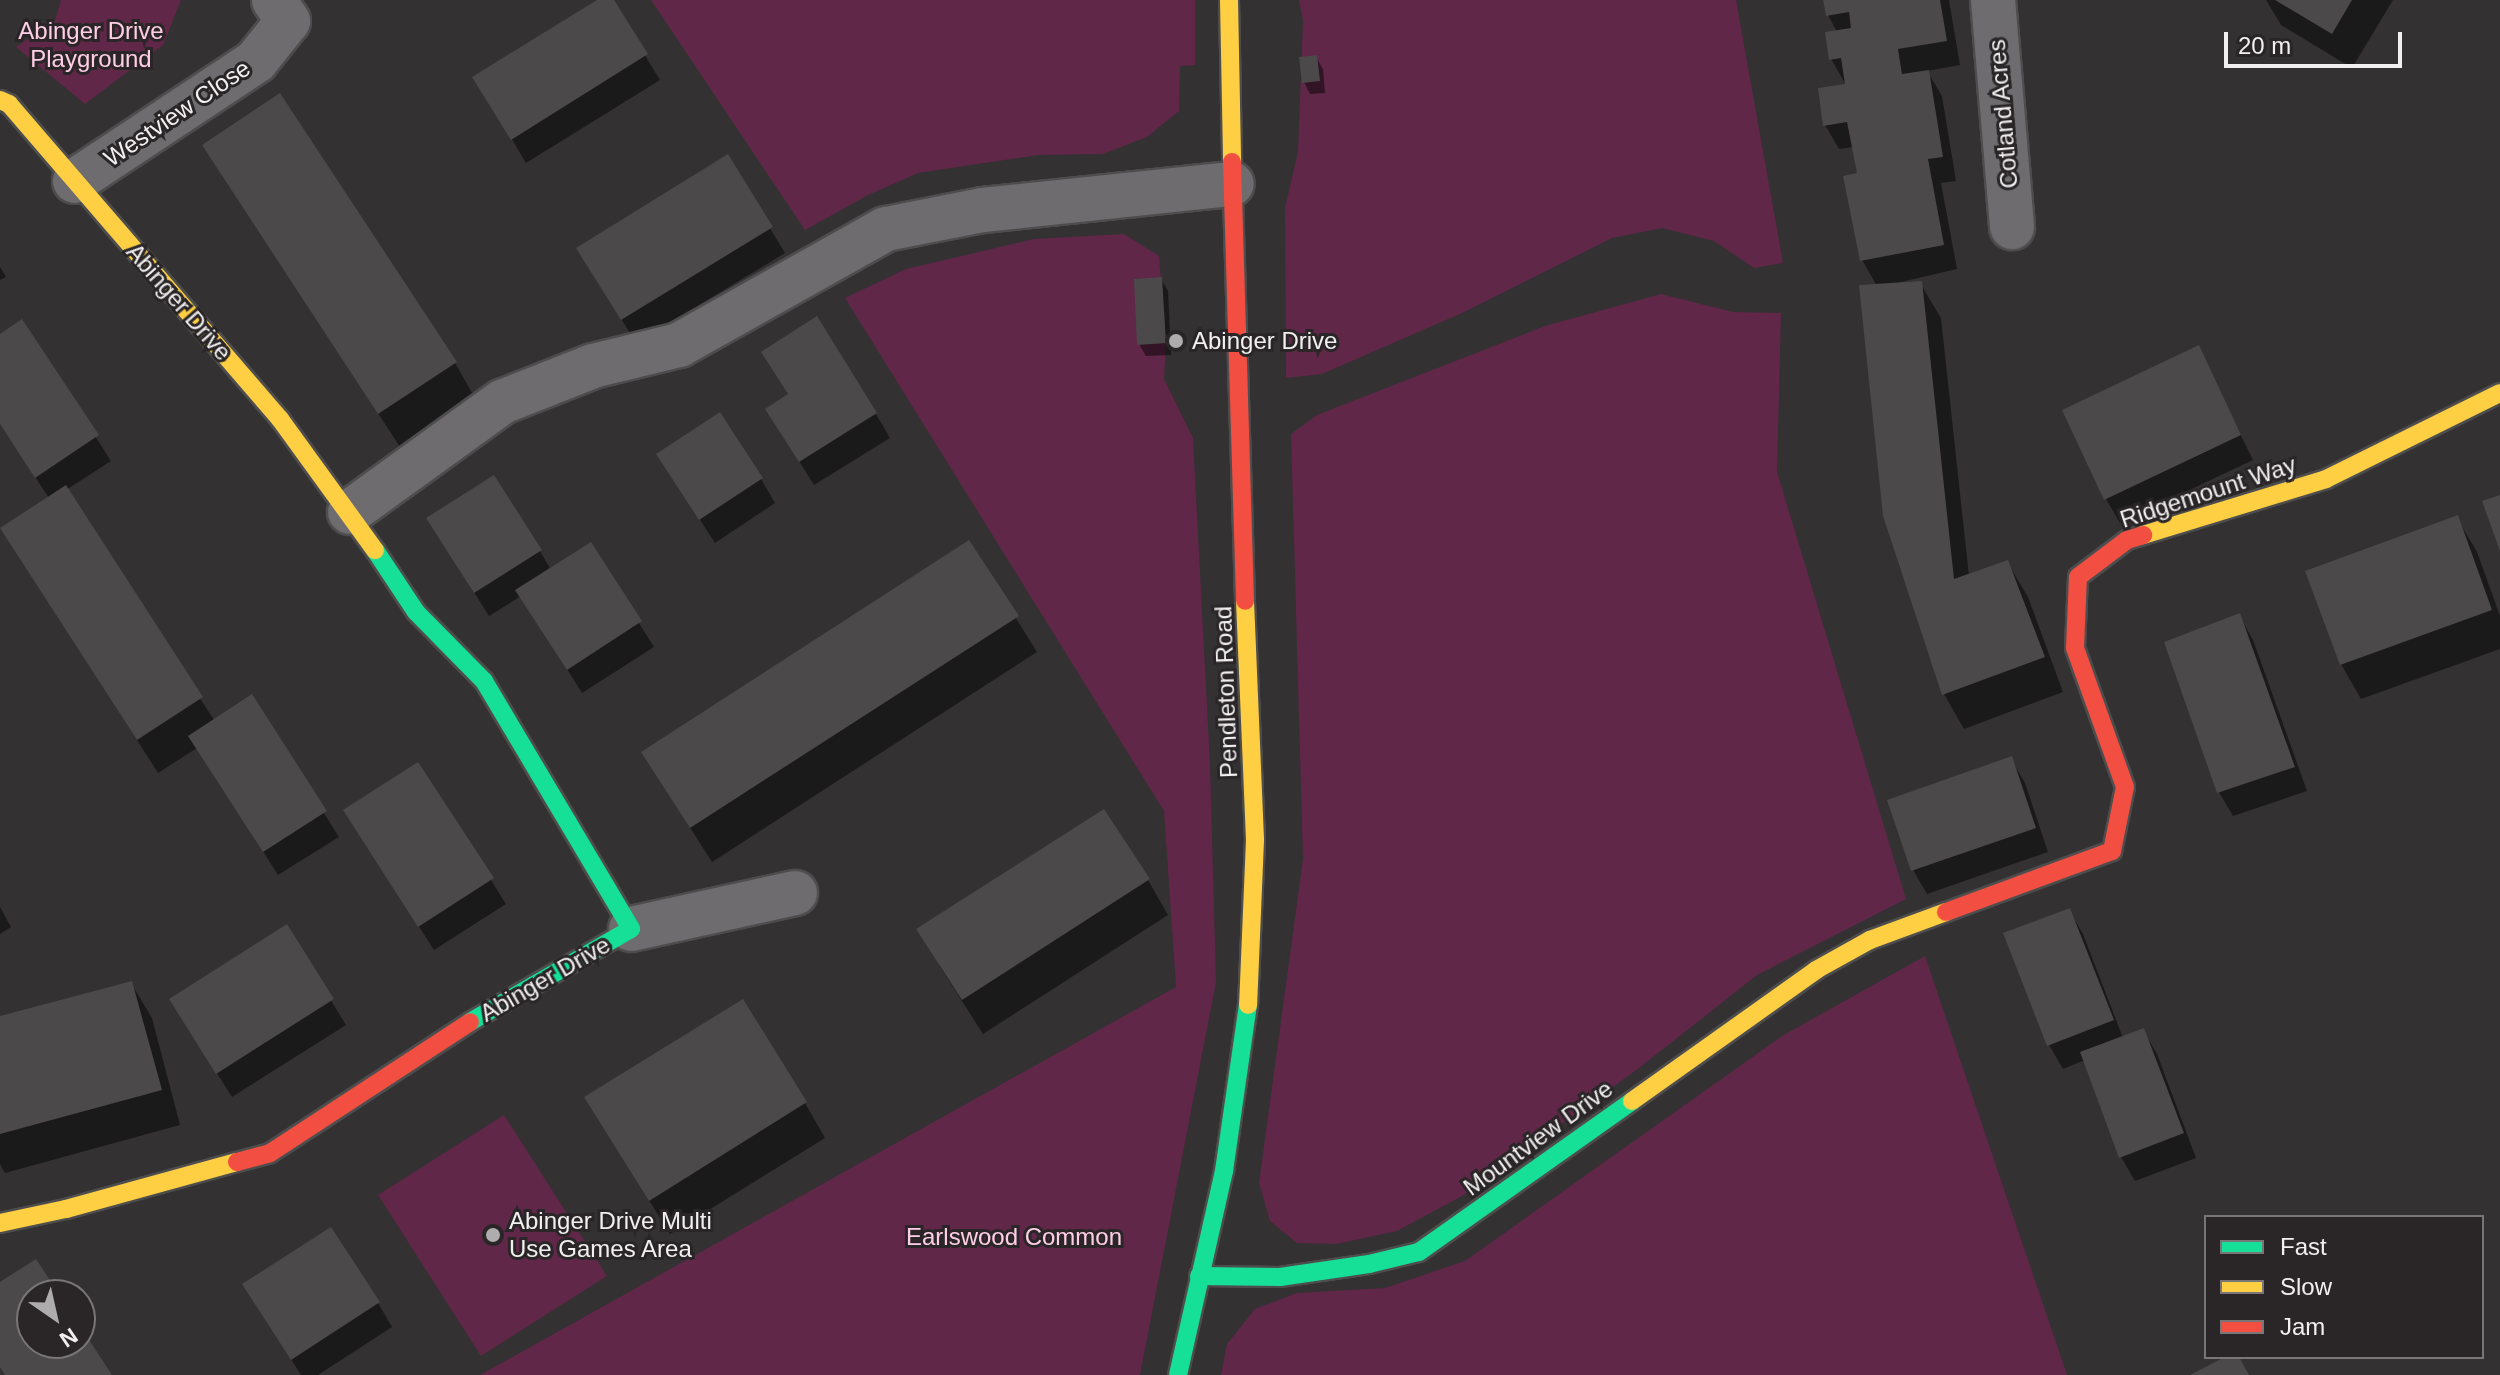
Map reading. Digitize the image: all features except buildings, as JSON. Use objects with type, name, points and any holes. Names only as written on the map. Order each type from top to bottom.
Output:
[{"type":"street","name":"Westview Close","points":[[75,181],[256,61],[288,21],[274,0]]},
{"type":"street","name":"Pendleton Road","points":[[1178,1375],[1224,1171],[1252,971],[1255,840],[1237,407],[1229,0]]},
{"type":"street","name":"Cotland Acres","points":[[1993,0],[2012,227]]},
{"type":"street","name":"Abinger Drive","points":[[0,100],[9,104],[280,419],[350,512],[416,612],[484,681],[631,929],[457,1030],[270,1153],[66,1209],[0,1223]]},
{"type":"street","points":[[350,512],[502,402],[593,366],[679,345],[886,229],[983,210],[1232,184]]},
{"type":"street","name":"Ridgemount Way","points":[[1870,940],[2112,851],[2125,787],[2075,648],[2078,577],[2127,540],[2326,479],[2500,393]]},
{"type":"street","points":[[631,929],[795,893]]},
{"type":"street","name":"Mountview Drive","points":[[1199,1276],[1280,1277],[1369,1264],[1419,1252],[1816,970],[1870,940]]},
{"type":"green space","name":"Abinger Drive Playground","points":[[61,0],[181,0],[163,45],[85,104],[16,47],[55,20]]},
{"type":"green space","points":[[651,0],[1195,0],[1195,65],[1180,66],[1179,111],[1147,137],[1103,154],[1038,155],[918,173],[868,195],[805,230]]},
{"type":"green space","points":[[1299,0],[1736,0],[1783,263],[1754,268],[1714,241],[1662,228],[1612,238],[1462,313],[1322,374],[1286,378],[1285,208],[1298,152],[1303,21]]},
{"type":"green space","name":"Earlswood Common","points":[[1124,234],[1159,256],[1166,343],[1164,379],[1193,438],[1210,764],[1216,982],[1140,1375],[480,1375],[1176,987],[1164,811],[845,298],[906,269],[1034,239]]},
{"type":"green space","points":[[1661,294],[1733,312],[1781,313],[1777,472],[1906,899],[1757,975],[1639,1068],[1462,1196],[1397,1231],[1336,1244],[1297,1243],[1270,1221],[1259,1183],[1303,859],[1291,434],[1317,415],[1545,326]]},
{"type":"green space","points":[[1925,956],[2067,1375],[1221,1375],[1227,1344],[1255,1309],[1297,1293],[1385,1288],[1465,1261],[1782,1036]]},
{"type":"green space","name":"Abinger Drive Multi Use Games Area","points":[[504,1115],[607,1276],[481,1356],[378,1195]]},
{"type":"traffic: fast","points":[[375,550],[416,612],[484,681],[631,929],[470,1022]]},
{"type":"traffic: fast","points":[[1178,1375],[1224,1171],[1248,1005]]},
{"type":"traffic: fast","points":[[1199,1276],[1280,1277],[1369,1264],[1419,1252],[1632,1101]]},
{"type":"traffic: slow","points":[[1229,0],[1232,162]]},
{"type":"traffic: slow","points":[[0,100],[9,104],[280,419],[375,550]]},
{"type":"traffic: slow","points":[[2143,535],[2326,479],[2500,393]]},
{"type":"traffic: slow","points":[[1245,601],[1255,840],[1248,1005]]},
{"type":"traffic: slow","points":[[1632,1101],[1816,970],[1870,940],[1946,912]]},
{"type":"traffic: slow","points":[[0,1223],[66,1209],[237,1162]]},
{"type":"traffic: jam","points":[[1232,162],[1245,601]]},
{"type":"traffic: jam","points":[[1946,912],[2112,851],[2125,787],[2075,648],[2078,577],[2127,540],[2143,535]]},
{"type":"traffic: jam","points":[[237,1162],[270,1153],[470,1022]]},
{"type":"place","name":"Abinger Drive","points":[[1176,341]]},
{"type":"place","name":"Abinger Drive Multi Use Games Area","points":[[493,1235]]}]
